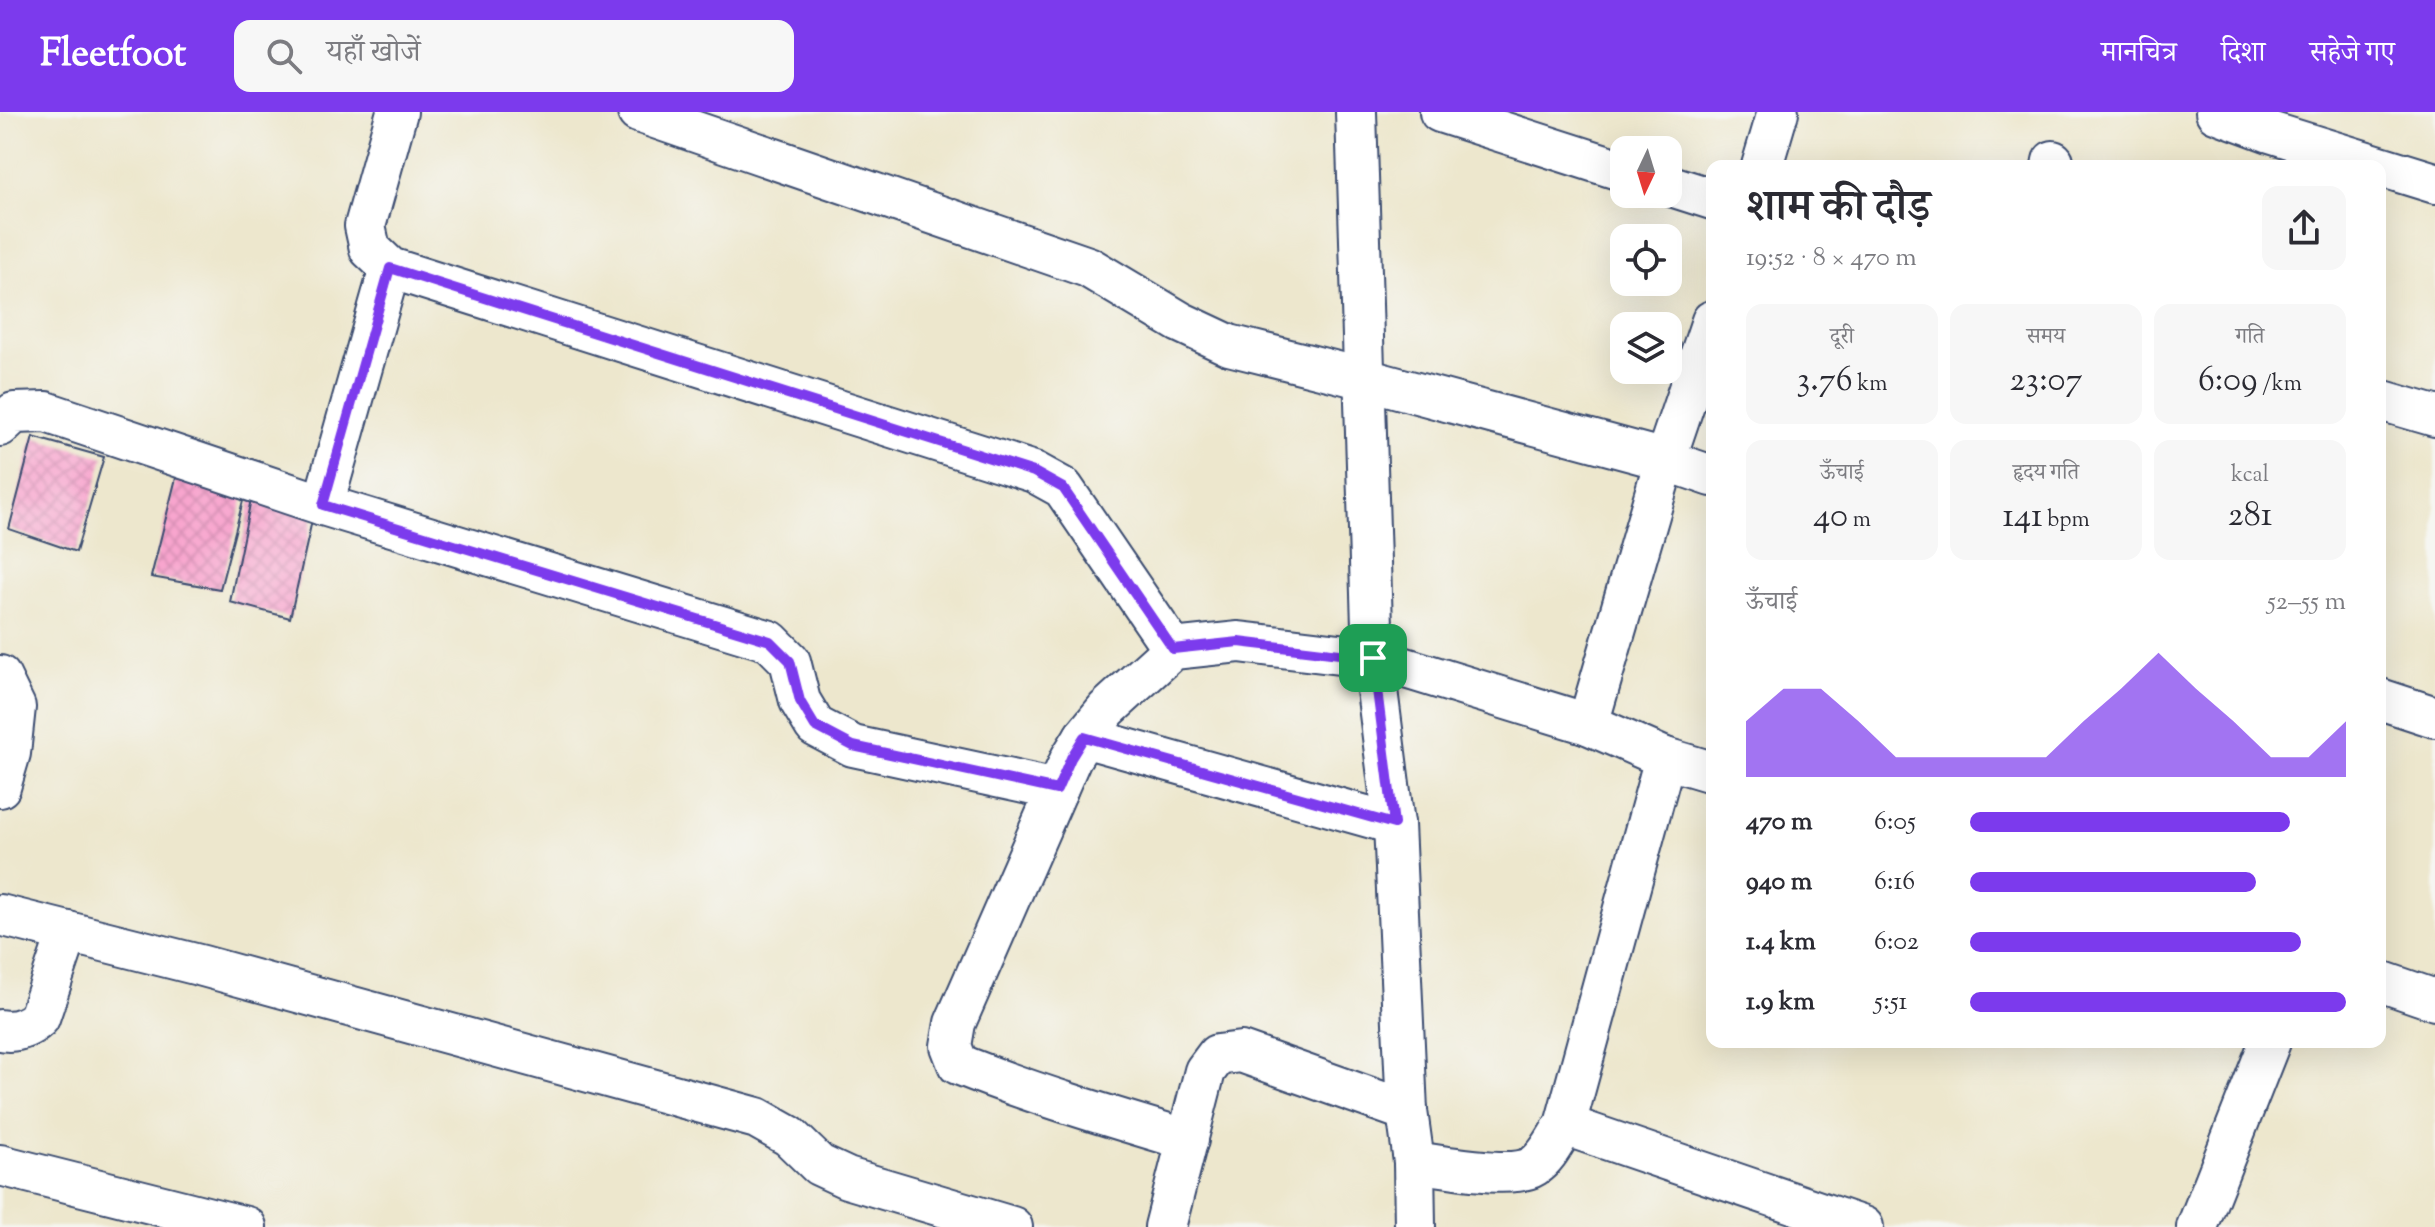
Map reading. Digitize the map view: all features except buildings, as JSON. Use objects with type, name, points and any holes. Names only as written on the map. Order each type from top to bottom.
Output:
[{"type":"street","points":[[397,112],[365,226],[370,249],[390,268],[1034,472],[1063,488],[1173,649]]},
{"type":"street","points":[[638,112],[1088,267],[1180,322],[1229,345],[1665,460],[1706,474]]},
{"type":"street","points":[[1356,112],[1373,658],[1394,824],[1415,1227]]},
{"type":"street","points":[[1440,112],[1610,167]]},
{"type":"street","points":[[1764,160],[1778,112]]},
{"type":"street","points":[[2216,112],[2294,153],[2327,160]]},
{"type":"street","points":[[2386,173],[2435,183]]},
{"type":"street","points":[[1682,189],[1706,197]]},
{"type":"street","points":[[323,505],[390,268]]},
{"type":"street","points":[[1588,724],[1665,460],[1706,339]]},
{"type":"street","points":[[2386,402],[2435,416]]},
{"type":"street","points":[[0,426],[14,413],[46,412],[323,505],[770,641],[790,661],[800,701],[815,726],[840,740],[853,746],[1057,790]]},
{"type":"street","points":[[1188,1140],[1062,1102],[958,1064],[951,1046],[955,1023],[1071,758],[1107,709],[1173,649],[1239,642],[1373,658],[1588,724],[1665,758],[1706,770]]},
{"type":"street","points":[[0,676],[15,707],[10,753],[0,787]]},
{"type":"street","points":[[2386,701],[2435,717]]},
{"type":"street","points":[[1084,737],[1394,824]]},
{"type":"street","points":[[1414,1162],[1508,1173],[1533,1167],[1565,1125],[1665,758]]},
{"type":"street","points":[[0,915],[203,966],[757,1118],[789,1136],[819,1165],[847,1178],[888,1210],[1012,1227]]},
{"type":"street","points":[[0,1030],[8,1032],[28,1027],[39,1018],[68,932]]},
{"type":"street","points":[[2386,983],[2435,1000]]},
{"type":"street","points":[[2197,1227],[2268,1048]]},
{"type":"street","points":[[1165,1227],[1205,1071],[1217,1055],[1241,1052],[1407,1111]]},
{"type":"street","points":[[1565,1125],[1845,1224]]},
{"type":"street","points":[[0,1165],[246,1227]]},
{"type":"route","points":[[390,268],[1034,472],[1063,488],[1173,649],[1239,642],[1373,658],[1394,824],[1084,737],[1057,790],[853,746],[815,726],[800,701],[790,661],[770,641],[323,505],[390,268]]}]
